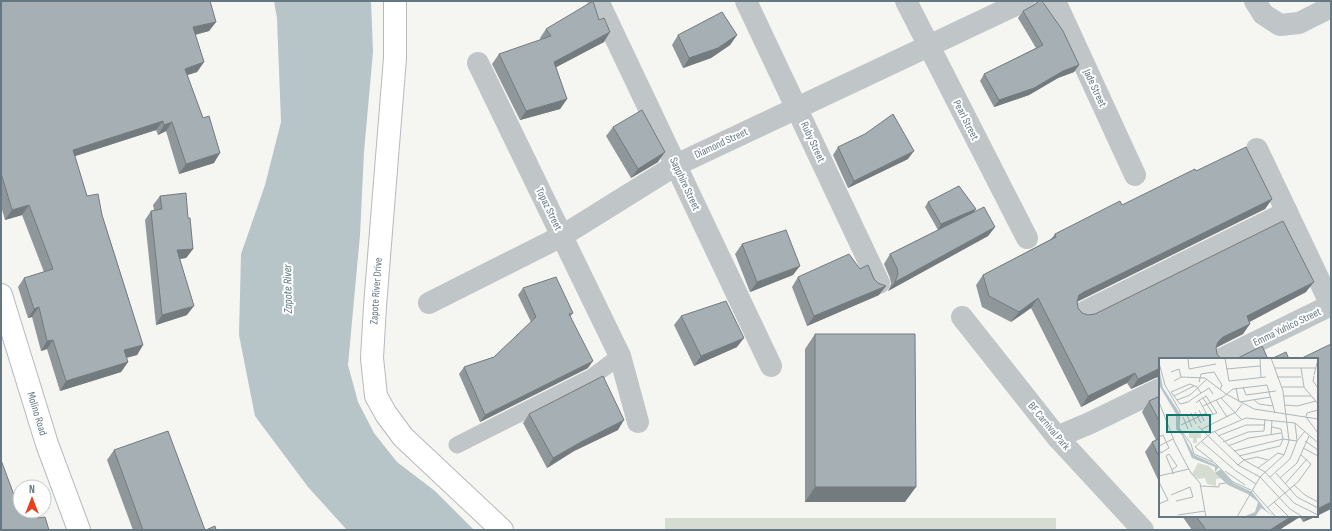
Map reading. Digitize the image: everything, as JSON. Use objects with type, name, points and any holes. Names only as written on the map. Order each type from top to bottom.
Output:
[{"type":"main road","name":"Zapote River Drive","points":[[395,1],[395,58],[375,298],[372,358],[376,396],[386,414],[403,437],[502,530]]},
{"type":"main road","name":"Molino Road","points":[[1,295],[47,444],[80,530]]},
{"type":"street","name":"Sapphire Street","points":[[598,1],[771,366]]},
{"type":"street","name":"Ruby Street","points":[[746,1],[879,283]]},
{"type":"street","name":"Pearl Street","points":[[906,1],[1027,238]]},
{"type":"street","name":"Diamond Street","points":[[429,304],[562,236],[676,165],[1024,1]]},
{"type":"street","name":"Jade Street","points":[[1055,1],[1135,175]]},
{"type":"street","points":[[1255,1],[1263,14],[1280,25],[1299,23],[1331,8]]},
{"type":"street","name":"Topaz Street","points":[[478,63],[620,356],[638,422]]},
{"type":"street","points":[[1256,149],[1331,305]]},
{"type":"street","points":[[1082,313],[1287,212]]},
{"type":"street","name":"Emma Yuhico Street","points":[[1223,358],[1331,305]]},
{"type":"street","name":"BF Carnival Park","points":[[962,316],[1057,437],[1143,530]]},
{"type":"street","points":[[1057,437],[1090,423],[1159,389]]},
{"type":"lane","points":[[457,445],[592,377],[620,356]]},
{"type":"shaded area","points":[[665,518],[1056,518],[1056,530],[665,530]]},
{"type":"water","name":"Zapote River","points":[[274,1],[371,1],[373,52],[364,152],[360,235],[348,365],[358,402],[374,433],[397,462],[435,491],[474,530],[347,530],[308,487],[255,416],[239,335],[241,254],[265,185],[281,122],[277,18]]},
{"type":"building","points":[[1,1],[210,1],[216,22],[193,27],[204,62],[185,69],[203,118],[209,116],[220,153],[186,164],[172,122],[164,125],[163,121],[73,150],[87,196],[98,194],[102,215],[143,345],[124,350],[128,362],[66,381],[53,340],[47,341],[39,307],[34,309],[24,278],[53,269],[29,205],[12,210],[1,173]]},
{"type":"building","points":[[593,1],[599,20],[604,18],[610,32],[554,62],[567,99],[526,111],[499,54],[551,36],[546,29]]},
{"type":"building","points":[[1039,1],[1042,1],[1063,31],[1079,65],[1063,71],[1034,88],[999,100],[984,74],[1043,45],[1023,11]]},
{"type":"building","points":[[722,12],[737,35],[718,48],[689,58],[678,35]]},
{"type":"building","points":[[642,110],[665,152],[638,169],[613,127]]},
{"type":"building","points":[[893,114],[914,151],[854,181],[838,147],[865,134]]},
{"type":"building","points":[[1246,147],[1272,199],[1079,295],[1077,302],[1078,308],[1082,313],[1088,315],[1095,314],[1283,221],[1314,282],[1247,316],[1250,324],[1223,337],[1218,342],[1216,348],[1217,354],[1220,358],[1159,358],[1159,368],[1138,379],[1135,373],[1088,396],[1038,298],[1019,312],[989,296],[983,275],[1056,237],[1055,234],[1120,201],[1122,205],[1195,169],[1196,171]]},
{"type":"building","points":[[959,186],[976,209],[941,224],[928,202]]},
{"type":"building","points":[[186,193],[193,249],[177,250],[194,306],[162,315],[151,211],[162,209],[160,196]]},
{"type":"building","points":[[984,207],[995,227],[895,282],[898,274],[897,268],[890,254]]},
{"type":"building","points":[[786,230],[800,266],[757,282],[742,244]]},
{"type":"building","points":[[849,254],[860,269],[868,265],[874,279],[878,283],[886,286],[814,316],[798,277]]},
{"type":"building","points":[[556,277],[573,313],[569,314],[593,361],[485,415],[464,367],[494,357],[536,317],[523,288]]},
{"type":"building","points":[[726,301],[744,338],[701,356],[681,316]]},
{"type":"building","points":[[815,334],[915,334],[916,487],[815,487]]},
{"type":"building","points":[[1331,344],[1331,502],[1318,508],[1318,358],[1302,358]]},
{"type":"building","points":[[1262,346],[1268,358],[1238,358]]},
{"type":"building","points":[[1286,352],[1289,358],[1273,358]]},
{"type":"building","points":[[603,376],[624,420],[553,458],[529,414]]},
{"type":"building","points":[[1159,396],[1159,421],[1149,401]]},
{"type":"building","points":[[168,431],[205,530],[143,530],[114,450]]},
{"type":"building","points":[[1159,438],[1159,457],[1152,442]]},
{"type":"building","points":[[1,460],[12,490],[12,519],[46,519],[49,530],[1,530]]},
{"type":"building","points":[[1197,517],[1290,517],[1270,530],[1206,530]]},
{"type":"building","points":[[215,526],[216,530],[206,530]]}]
